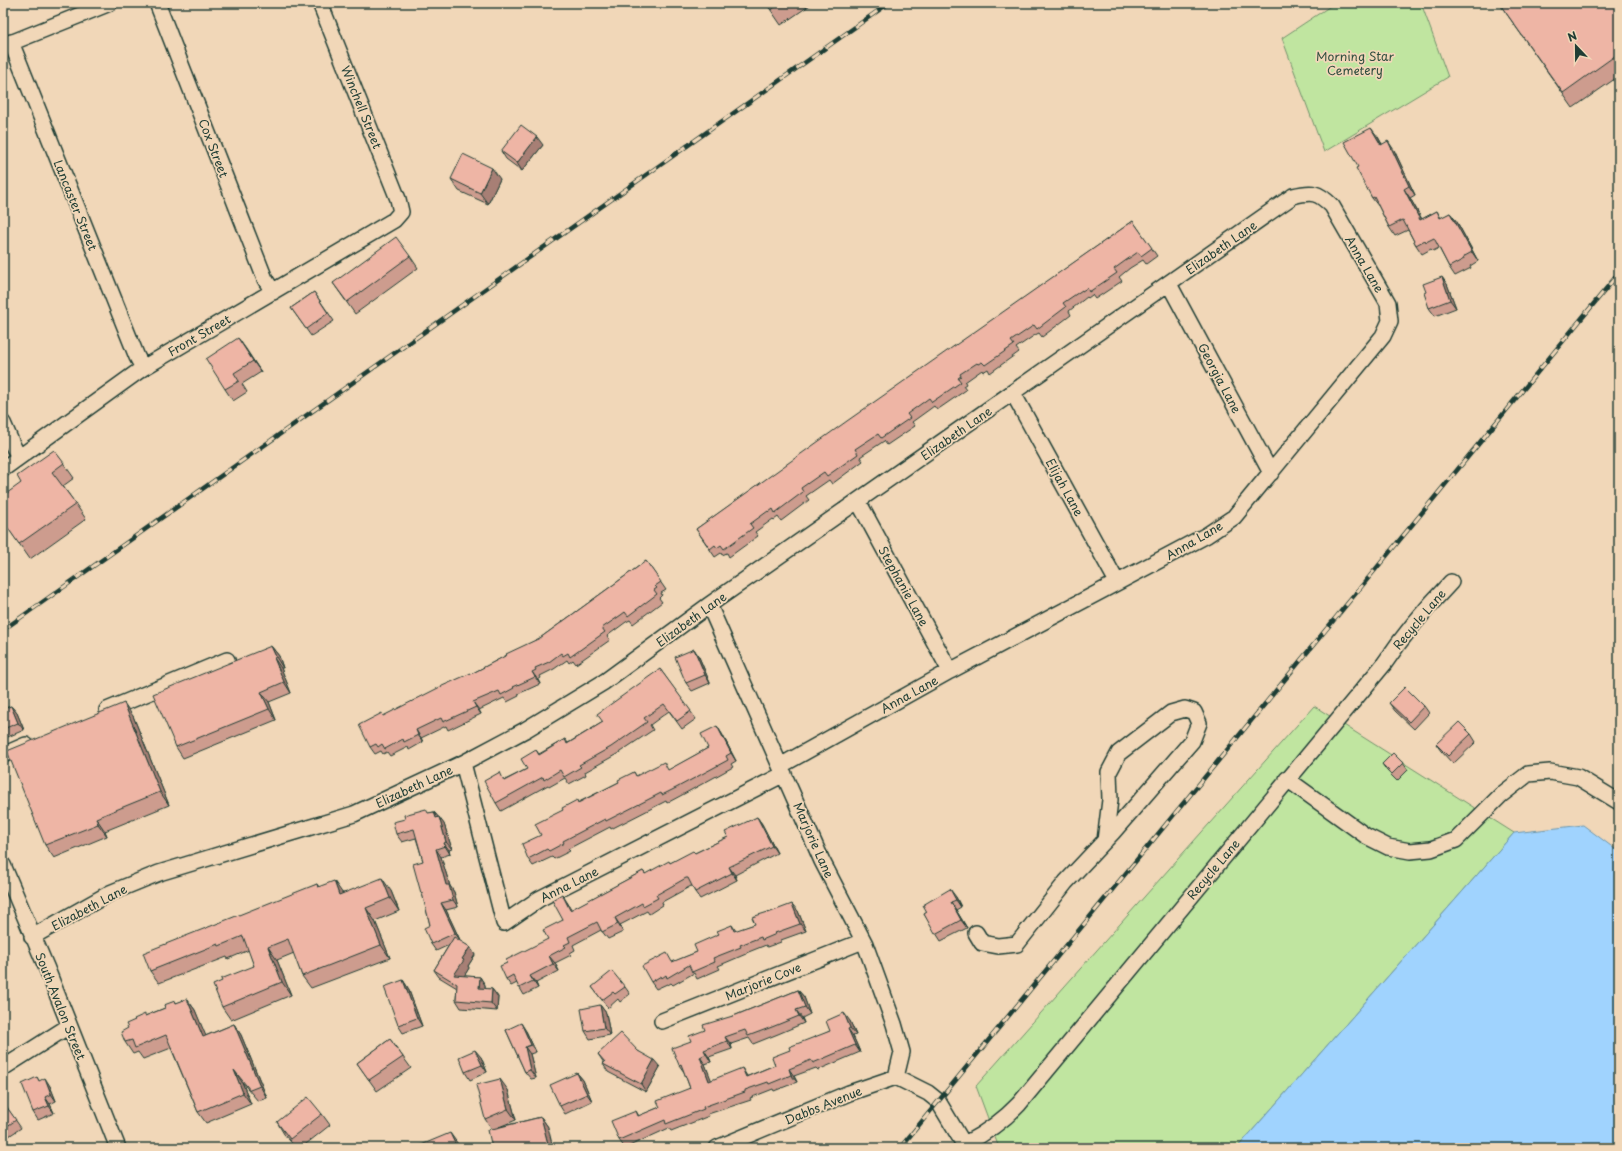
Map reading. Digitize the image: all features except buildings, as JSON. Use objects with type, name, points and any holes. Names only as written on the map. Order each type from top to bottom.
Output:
[{"type":"street","points":[[7,44],[110,3]]},
{"type":"street","name":"Cox Street","points":[[157,3],[265,279],[273,292]]},
{"type":"street","name":"Winchell Street","points":[[320,3],[398,199],[401,212]]},
{"type":"street","name":"Lancaster Street","points":[[7,44],[136,357],[143,368]]},
{"type":"street","name":"Anna Lane","points":[[463,763],[504,923],[539,898],[782,770],[950,671],[1207,535],[1234,517],[1384,336],[1390,321],[1388,303],[1332,206],[1320,195],[1307,192],[1293,196]]},
{"type":"street","name":"Elizabeth Lane","points":[[32,937],[110,893],[160,873],[354,814],[463,763],[525,730],[604,682],[709,605],[1293,196]]},
{"type":"street","name":"Front Street","points":[[3,469],[143,368],[394,220],[401,212]]},
{"type":"street","name":"Georgia Lane","points":[[1169,284],[1271,473]]},
{"type":"street","name":"Elijah Lane","points":[[1013,393],[1117,582]]},
{"type":"street","points":[[3,423],[19,457]]},
{"type":"street","name":"Stephanie Lane","points":[[858,502],[950,671]]},
{"type":"street","name":"Recycle Lane","points":[[965,1146],[997,1125],[1019,1104],[1384,664],[1399,641],[1422,612],[1451,582]]},
{"type":"street","name":"Marjorie Lane","points":[[709,605],[822,861],[863,941],[894,1024],[902,1052],[896,1077]]},
{"type":"street","points":[[94,716],[227,660]]},
{"type":"street","points":[[976,933],[982,943],[998,946],[1017,944],[1066,882],[1105,841],[1171,768],[1192,742],[1199,723],[1194,712],[1185,709],[1171,713],[1119,753],[1109,772],[1110,800],[1105,841]]},
{"type":"street","points":[[3,755],[36,741]]},
{"type":"street","points":[[1288,779],[1366,836],[1388,847],[1410,851],[1431,849],[1456,840],[1501,795],[1528,774],[1550,772],[1578,777],[1619,802]]},
{"type":"street","name":"South Avalon Street","points":[[3,865],[118,1148]]},
{"type":"street","name":"Marjorie Cove","points":[[662,1021],[863,941]]},
{"type":"street","points":[[3,1068],[69,1026]]},
{"type":"street","points":[[896,1077],[928,1093],[938,1101],[965,1146]]},
{"type":"street","name":"Dabbs Avenue","points":[[717,1148],[849,1093],[896,1077]]},
{"type":"green space","name":"Morning Star Cemetery","points":[[1335,3],[1421,3],[1448,77],[1324,152],[1282,38]]},
{"type":"green space","points":[[1314,706],[1514,833],[1237,1148],[999,1148],[976,1086]]},
{"type":"water","points":[[1583,825],[1619,852],[1619,1148],[1237,1148],[1514,833]]},
{"type":"railway","points":[[3,630],[889,3]]},
{"type":"railway","points":[[900,1148],[1619,273]]}]
